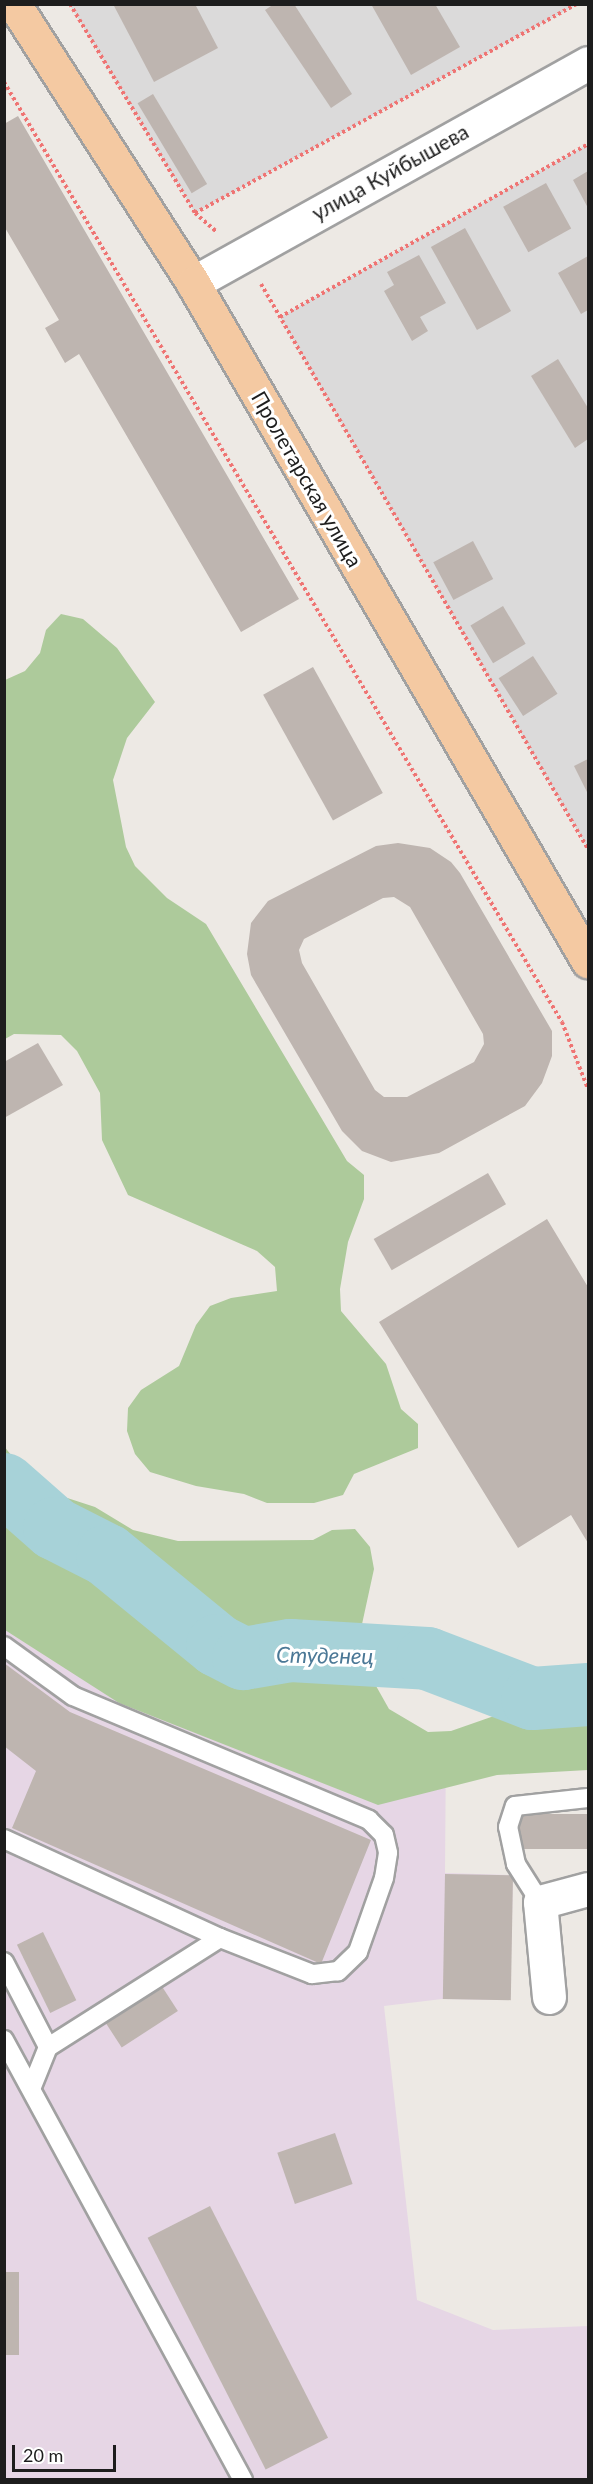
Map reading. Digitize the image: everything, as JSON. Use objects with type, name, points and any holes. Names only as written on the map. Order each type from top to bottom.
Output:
[{"type":"main road","name":"Пролетарская улица","points":[[14,4],[193,284],[588,961]]},
{"type":"street","name":"улица Куйбышева","points":[[193,284],[588,63]]},
{"type":"street","points":[[549,1997],[540,1902],[588,1889]]},
{"type":"lane","points":[[4,1646],[73,1696],[369,1820],[384,1835],[388,1853],[384,1878],[358,1952],[338,1971],[312,1974],[220,1938],[4,1839]]},
{"type":"lane","points":[[540,1902],[516,1863],[508,1827],[515,1806],[588,1798]]},
{"type":"lane","points":[[31,2089],[48,2047],[220,1938]]},
{"type":"lane","points":[[4,1962],[48,2047]]},
{"type":"lane","points":[[4,2040],[243,2480]]},
{"type":"path","points":[[70,4],[195,213],[576,4]]},
{"type":"path","points":[[4,82],[562,1022],[588,1089]]},
{"type":"path","points":[[588,144],[280,317],[588,849]]},
{"type":"shaded area","points":[[70,5],[576,5],[195,213]]},
{"type":"shaded area","points":[[588,144],[588,849],[280,317]]},
{"type":"shaded area","points":[[4,1605],[446,1742],[445,1873],[513,1875],[510,2000],[442,1999],[384,2006],[417,2300],[493,2330],[588,2326],[588,2479],[5,2479]]},
{"type":"green space","points":[[61,614],[83,619],[117,648],[155,702],[127,738],[113,780],[126,847],[135,866],[167,898],[206,924],[347,1161],[364,1175],[364,1199],[348,1242],[340,1289],[341,1311],[386,1364],[401,1409],[418,1424],[418,1448],[354,1474],[343,1495],[314,1503],[267,1503],[244,1494],[196,1486],[150,1472],[135,1454],[127,1431],[128,1408],[141,1390],[179,1366],[196,1325],[210,1306],[231,1298],[277,1291],[275,1267],[257,1251],[128,1195],[102,1140],[100,1093],[77,1051],[61,1035],[14,1034],[5,1039],[5,680],[25,671],[40,653],[46,630]]},
{"type":"green space","points":[[4,1446],[18,1464],[52,1493],[95,1507],[133,1530],[178,1541],[313,1540],[332,1530],[355,1529],[370,1547],[374,1569],[359,1638],[362,1661],[389,1709],[428,1732],[451,1731],[494,1716],[511,1699],[552,1677],[588,1678],[588,1770],[497,1775],[378,1805],[119,1703],[5,1630]]},
{"type":"building","points":[[113,4],[195,4],[218,48],[154,82]]},
{"type":"building","points":[[274,4],[294,4],[352,94],[331,108],[265,10]]},
{"type":"building","points":[[371,4],[435,4],[460,47],[411,75]]},
{"type":"building","points":[[153,94],[207,184],[192,193],[138,103]]},
{"type":"building","points":[[18,116],[299,599],[241,632],[79,354],[65,363],[45,328],[59,320],[4,226],[4,124]]},
{"type":"building","points":[[588,171],[588,208],[573,180]]},
{"type":"building","points":[[546,183],[571,228],[528,252],[503,207]]},
{"type":"building","points":[[465,228],[511,311],[477,330],[431,247]]},
{"type":"building","points":[[419,255],[446,303],[420,317],[428,331],[412,341],[384,291],[394,285],[387,272]]},
{"type":"building","points":[[588,256],[588,310],[581,314],[558,273]]},
{"type":"building","points":[[558,359],[588,408],[588,439],[575,448],[531,376]]},
{"type":"building","points":[[473,541],[493,579],[453,600],[433,562]]},
{"type":"building","points":[[503,606],[526,644],[493,663],[470,626]]},
{"type":"building","points":[[533,656],[558,694],[523,716],[499,678]]},
{"type":"building","points":[[313,667],[383,793],[333,821],[263,695]]},
{"type":"building","points":[[588,759],[588,794],[574,766]]},
{"type":"building","points":[[398,843],[430,848],[451,862],[460,873],[552,1031],[552,1056],[542,1083],[525,1106],[439,1153],[391,1162],[362,1151],[342,1131],[251,975],[247,954],[251,923],[268,901],[376,846]],"holes":[[[394,897],[410,907],[483,1034],[484,1044],[474,1062],[407,1097],[384,1097],[375,1090],[302,963],[299,950],[304,939],[383,898]]]},
{"type":"building","points":[[38,1043],[63,1085],[4,1118],[4,1062]]},
{"type":"building","points":[[488,1173],[506,1204],[392,1270],[374,1239]]},
{"type":"building","points":[[547,1219],[588,1287],[588,1543],[571,1515],[518,1548],[379,1322]]},
{"type":"building","points":[[4,1663],[70,1712],[371,1840],[321,1964],[12,1828],[36,1771],[4,1746]]},
{"type":"building","points":[[519,1814],[588,1814],[588,1849],[519,1849]]},
{"type":"building","points":[[445,1874],[513,1875],[511,2000],[443,1999]]},
{"type":"building","points":[[43,1932],[76,2000],[50,2013],[17,1945]]},
{"type":"building","points":[[161,1985],[178,2011],[122,2047],[105,2021]]},
{"type":"building","points":[[335,2133],[353,2184],[295,2204],[277,2153]]},
{"type":"building","points":[[210,2206],[328,2438],[266,2469],[148,2238]]},
{"type":"building","points":[[5,2272],[19,2272],[19,2355],[5,2355]]},
{"type":"waterway","name":"Студенец","points":[[4,1484],[54,1528],[107,1555],[217,1645],[243,1658],[290,1650],[427,1658],[532,1698],[588,1694]]}]
